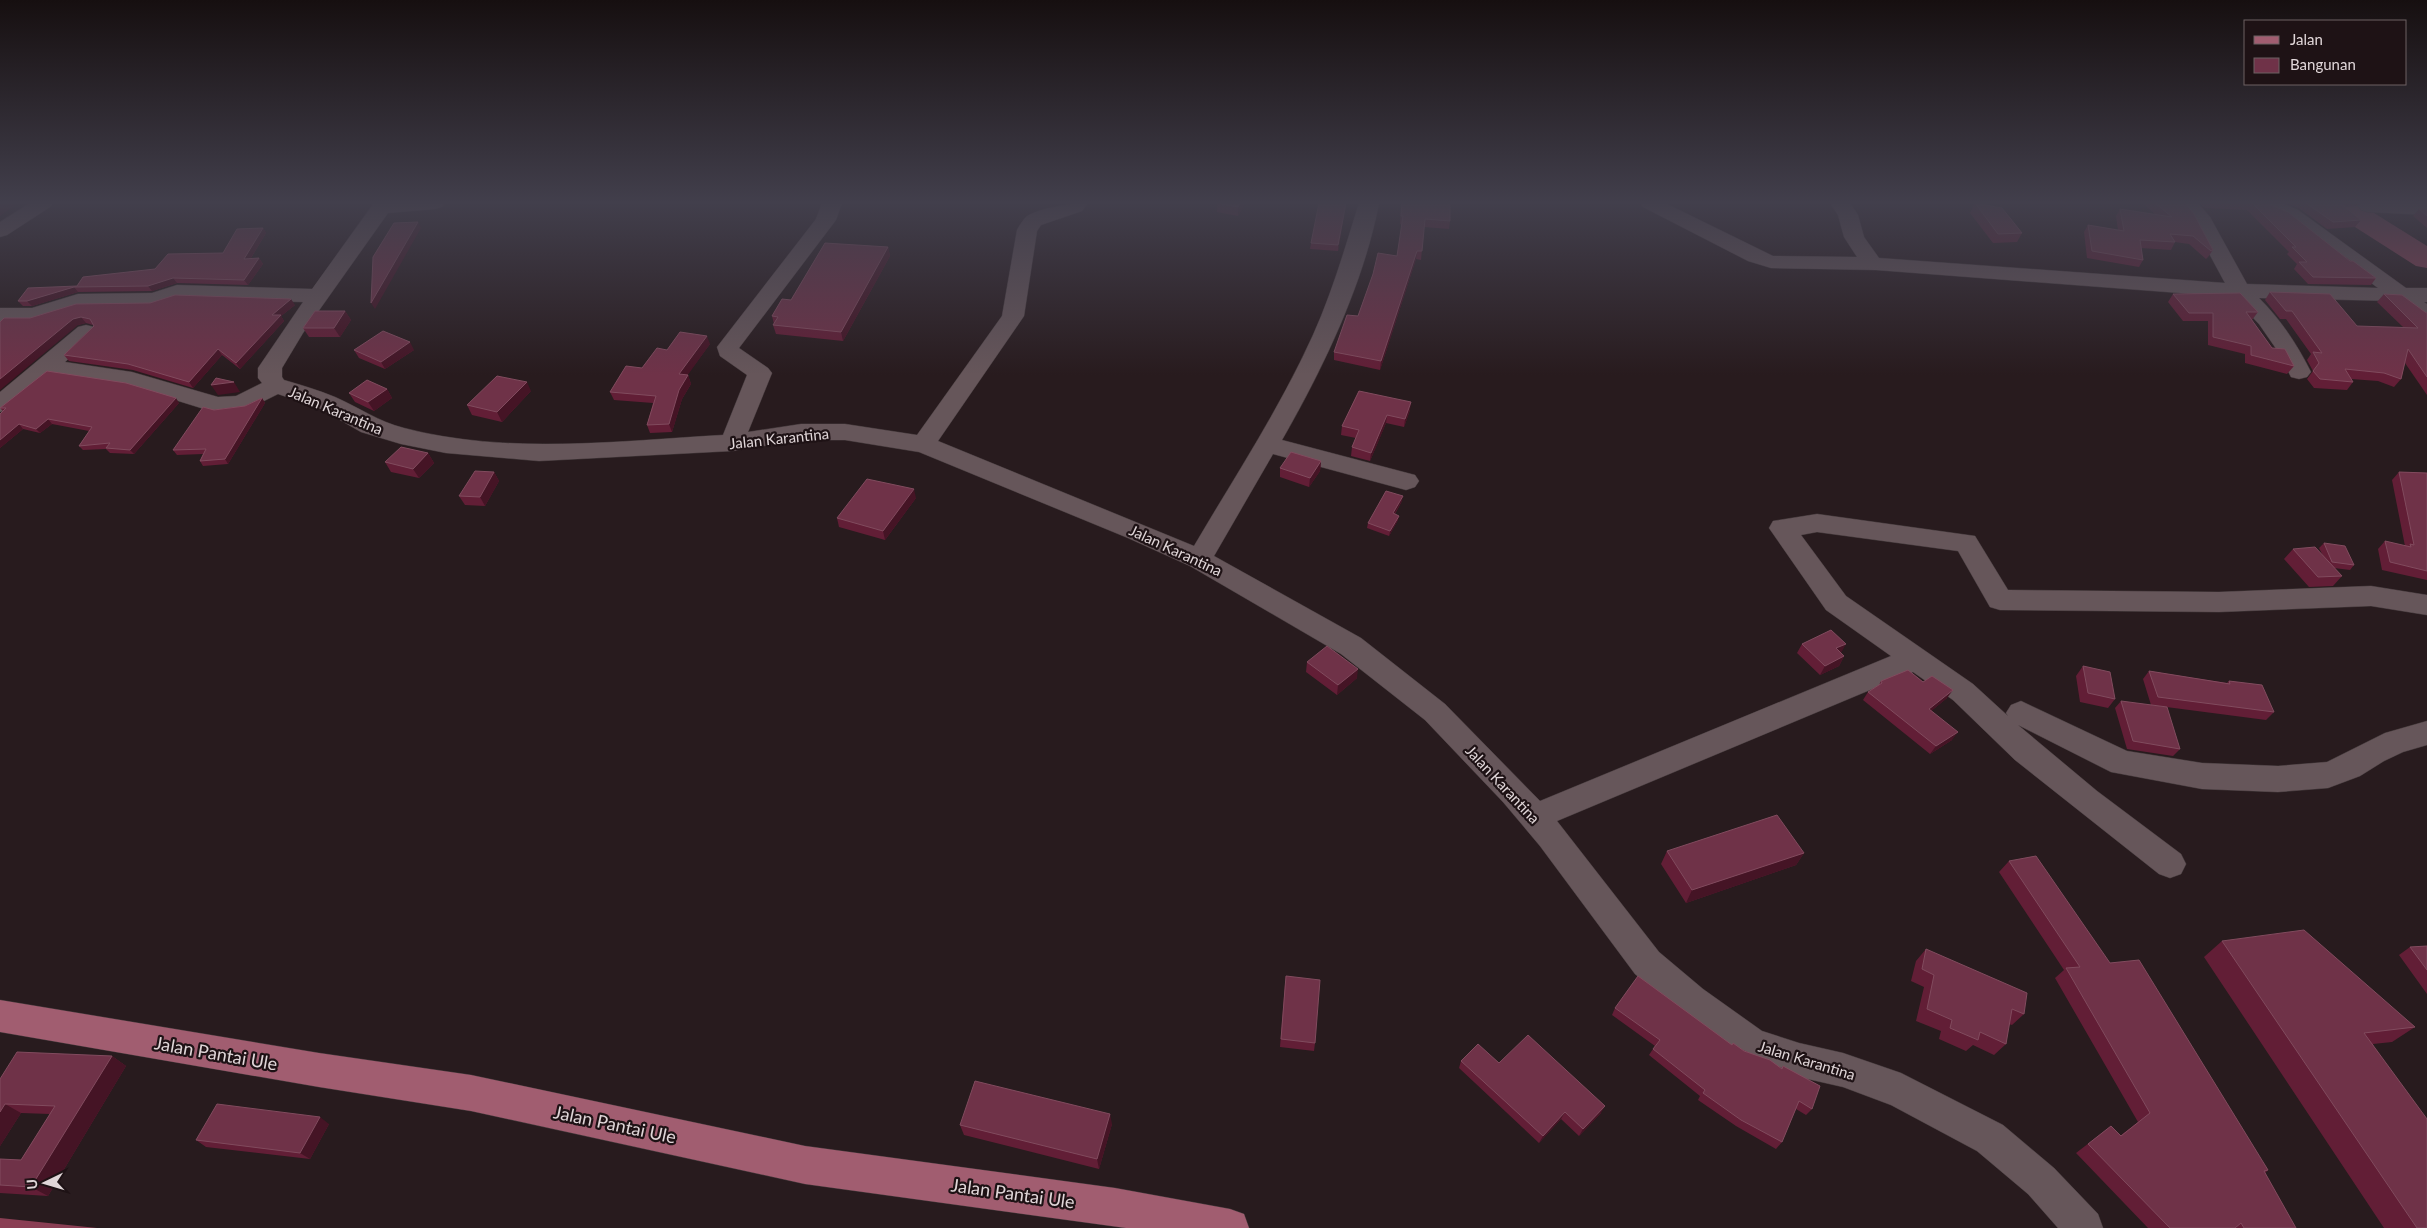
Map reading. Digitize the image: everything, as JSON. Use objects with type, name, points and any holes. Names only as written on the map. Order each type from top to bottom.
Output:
[{"type":"main road","name":"Jalan Pantai Ule","points":[[0,1016],[318,1070],[471,1092],[805,1165],[1115,1207],[1230,1228]]},
{"type":"street","name":"Jalan Karantina","points":[[344,260],[293,331],[270,368],[270,378],[276,385],[327,403],[370,426],[401,436],[446,445],[539,453],[732,443],[801,432],[845,432],[923,444],[1137,531],[1199,559],[1351,646],[1435,712],[1534,817],[1647,963],[1691,1000],[1752,1044],[1799,1060],[1843,1070],[1901,1091],[1990,1138],[2041,1181],[2084,1228]]},
{"type":"street","points":[[732,443],[760,374],[728,351],[728,347],[795,260]]},
{"type":"street","points":[[923,444],[1013,316],[1021,260]]},
{"type":"street","points":[[1199,559],[1266,444],[1316,351],[1338,302],[1351,260]]},
{"type":"street","points":[[1765,260],[1781,263],[1873,264],[2239,290],[2427,295]]},
{"type":"street","points":[[1870,260],[1873,264]]},
{"type":"street","points":[[2223,260],[2239,290],[2267,320],[2288,349],[2299,372]]},
{"type":"street","points":[[2355,260],[2427,314]]},
{"type":"street","points":[[0,315],[34,315],[78,301],[154,300],[177,292],[319,296]]},
{"type":"street","points":[[0,404],[86,332]]},
{"type":"street","points":[[44,366],[132,379],[216,405],[240,404],[276,385]]},
{"type":"street","points":[[1266,444],[1406,481]]},
{"type":"street","points":[[2170,864],[2026,751],[1963,692],[1836,604],[1782,528],[1817,524],[1966,543],[2000,600],[2220,602],[2370,596],[2427,605]]},
{"type":"street","points":[[1534,817],[1914,659]]},
{"type":"street","points":[[2021,713],[2122,763],[2202,776],[2278,779],[2328,775],[2349,767],[2373,752],[2396,742],[2427,733]]},
{"type":"shaded area","points":[[0,1218],[97,1228],[0,1228]]},
{"type":"building","points":[[163,260],[257,260],[244,280],[173,278],[148,286],[74,287],[27,301],[18,301],[28,288],[77,286],[83,277],[155,269]]},
{"type":"building","points":[[373,260],[396,260],[371,303]]},
{"type":"building","points":[[815,260],[881,260],[841,332],[773,325],[778,317],[772,316],[782,299],[791,300]]},
{"type":"building","points":[[1376,260],[1414,260],[1381,361],[1334,352],[1347,315],[1358,316]]},
{"type":"building","points":[[2305,260],[2353,261],[2376,278],[2313,277],[2299,262],[2307,262]]},
{"type":"building","points":[[2270,292],[2330,294],[2357,326],[2418,328],[2384,294],[2402,295],[2427,313],[2427,377],[2408,349],[2401,379],[2384,373],[2345,369],[2353,382],[2320,379],[2313,371],[2319,363],[2313,352],[2322,353],[2292,311],[2286,311]]},
{"type":"building","points":[[2240,293],[2258,312],[2246,312],[2272,348],[2285,349],[2294,366],[2251,355],[2251,346],[2213,337],[2213,313],[2189,313],[2173,294]]},
{"type":"building","points":[[175,295],[291,299],[272,315],[281,315],[236,363],[218,349],[189,382],[128,364],[64,355],[94,326],[90,319],[81,317],[73,319],[0,379],[0,322],[4,318],[30,318],[76,304],[150,303]]},
{"type":"building","points":[[315,311],[345,311],[334,328],[303,328]]},
{"type":"building","points":[[383,331],[410,342],[381,362],[354,350]]},
{"type":"building","points":[[680,332],[707,336],[679,374],[688,375],[679,390],[669,424],[647,425],[656,396],[610,392],[626,366],[642,368],[657,348],[667,350]]},
{"type":"building","points":[[47,371],[126,383],[176,398],[130,450],[106,448],[110,443],[79,446],[92,427],[48,419],[36,429],[19,424],[0,440],[0,414],[6,408],[0,408]]},
{"type":"building","points":[[497,376],[527,382],[497,412],[467,405]]},
{"type":"building","points":[[216,378],[234,382],[211,385]]},
{"type":"building","points":[[367,380],[387,389],[368,402],[349,393]]},
{"type":"building","points":[[1359,391],[1411,402],[1405,419],[1387,415],[1371,453],[1352,447],[1359,430],[1342,426]]},
{"type":"building","points":[[262,398],[225,459],[200,461],[206,449],[173,450],[203,407],[214,410],[245,406]]},
{"type":"building","points":[[401,447],[428,453],[413,469],[385,462]]},
{"type":"building","points":[[1291,452],[1321,461],[1310,478],[1280,468]]},
{"type":"building","points":[[475,471],[494,472],[480,497],[459,496]]},
{"type":"building","points":[[2399,472],[2427,473],[2427,571],[2390,562],[2385,541],[2411,547],[2410,544],[2414,545]]},
{"type":"building","points":[[867,479],[914,489],[883,531],[837,518]]},
{"type":"building","points":[[1386,491],[1403,496],[1393,513],[1399,516],[1390,531],[1368,523]]},
{"type":"building","points":[[2324,543],[2345,546],[2354,565],[2332,562]]},
{"type":"building","points":[[2315,547],[2342,576],[2318,577],[2293,549]]},
{"type":"building","points":[[1831,630],[1846,644],[1836,648],[1844,656],[1825,666],[1802,644]]},
{"type":"building","points":[[1327,646],[1358,669],[1338,685],[1307,662]]},
{"type":"building","points":[[2083,666],[2110,672],[2115,699],[2088,693]]},
{"type":"building","points":[[1908,670],[1923,682],[1932,676],[1953,690],[1929,709],[1958,732],[1936,746],[1868,692],[1882,683],[1881,681]]},
{"type":"building","points":[[2149,671],[2230,684],[2229,681],[2262,685],[2274,712],[2158,697]]},
{"type":"building","points":[[2121,701],[2167,707],[2180,749],[2133,741]]},
{"type":"building","points":[[1777,815],[1804,853],[1692,890],[1667,851]]},
{"type":"building","points":[[2036,856],[2110,963],[2139,960],[2268,1170],[2264,1171],[2296,1228],[2244,1228],[2241,1223],[2235,1228],[2170,1228],[2088,1144],[2111,1126],[2121,1136],[2150,1113],[2066,968],[2080,967],[2009,861]]},
{"type":"building","points":[[2304,930],[2415,1027],[2364,1033],[2427,1119],[2427,1228],[2417,1228],[2222,941]]},
{"type":"building","points":[[2427,946],[2427,970],[2410,947]]},
{"type":"building","points":[[1926,949],[2027,993],[2024,1014],[2012,1009],[2006,1044],[1980,1032],[1978,1040],[1950,1028],[1952,1020],[1927,1009],[1934,975],[1922,969]]},
{"type":"building","points":[[1286,976],[1320,980],[1315,1043],[1281,1039]]},
{"type":"building","points":[[1638,976],[1732,1045],[1733,1043],[1744,1051],[1770,1060],[1782,1069],[1783,1066],[1820,1086],[1812,1109],[1799,1101],[1782,1142],[1741,1120],[1703,1093],[1705,1090],[1653,1049],[1660,1040],[1615,1008]]},
{"type":"building","points":[[1528,1035],[1605,1106],[1583,1129],[1565,1112],[1543,1136],[1461,1061],[1478,1044],[1499,1063]]},
{"type":"building","points":[[17,1052],[112,1056],[31,1187],[0,1185],[0,1159],[21,1160],[55,1106],[5,1104],[0,1112],[0,1079]]},
{"type":"building","points":[[975,1081],[1110,1114],[1097,1159],[960,1125]]},
{"type":"building","points":[[217,1104],[320,1117],[300,1153],[196,1140]]}]
